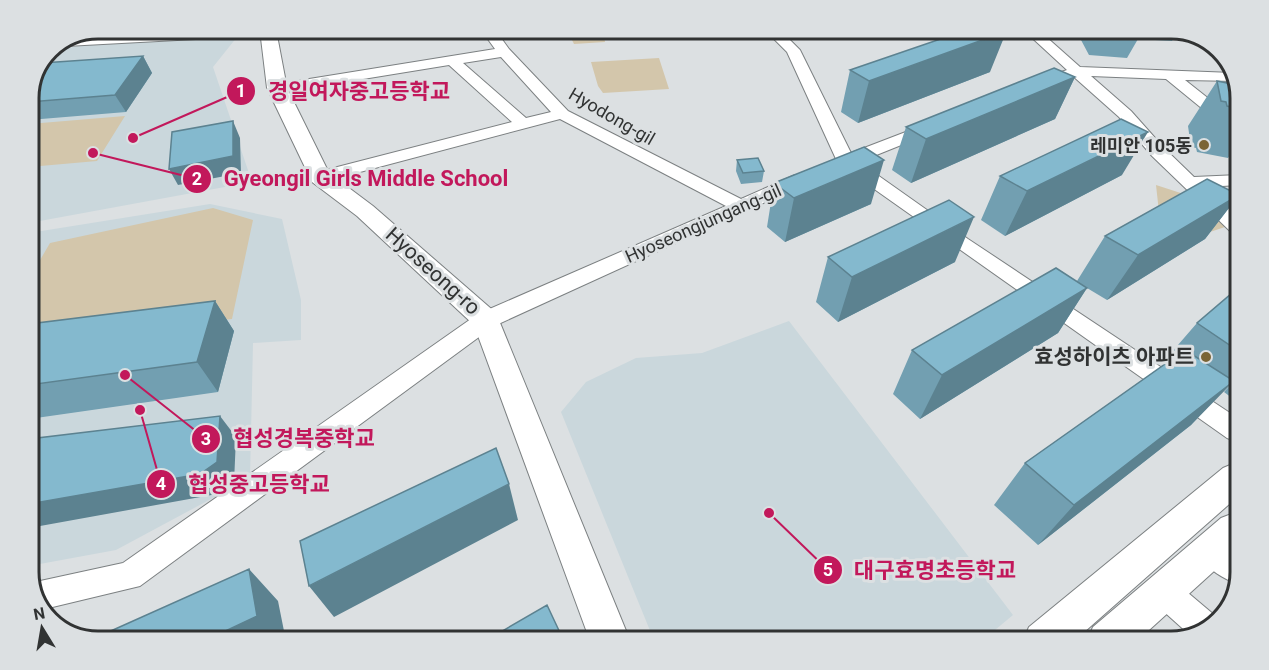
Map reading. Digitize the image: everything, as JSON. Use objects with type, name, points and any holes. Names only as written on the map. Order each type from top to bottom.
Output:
[{"type":"main road","name":"Hyoseong-ro","points":[[275,39],[277,88],[320,177],[365,211],[486,320],[606,631]]},
{"type":"main road","points":[[1055,631],[1230,482]]},
{"type":"main road","points":[[1119,631],[1163,591],[1226,550]]},
{"type":"street","points":[[85,41],[118,39]]},
{"type":"street","name":"Hyodong-gil","points":[[495,39],[562,114],[739,206]]},
{"type":"street","points":[[781,39],[793,50],[846,161],[961,243],[1230,427]]},
{"type":"street","points":[[1041,39],[1125,114],[1158,152],[1230,220]]},
{"type":"street","points":[[277,88],[504,52]]},
{"type":"street","points":[[452,60],[523,124]]},
{"type":"street","points":[[1022,92],[1077,71],[1226,77]]},
{"type":"street","points":[[1170,75],[1230,124]]},
{"type":"street","points":[[320,177],[562,114]]},
{"type":"street","name":"Hyoseongjungang-gil","points":[[43,594],[129,576],[486,320],[739,206],[945,122]]},
{"type":"street","points":[[1192,182],[1230,180]]},
{"type":"street","points":[[1163,591],[1200,623]]},
{"type":"shaded area","points":[[235,39],[213,67],[252,182],[39,221],[39,94],[41,83],[51,62],[59,54],[67,48],[83,45]]},
{"type":"shaded area","points":[[572,39],[604,39],[605,42],[574,44]]},
{"type":"shaded area","points":[[659,58],[669,89],[603,93],[598,86],[591,62]]},
{"type":"shaded area","points":[[125,116],[97,161],[39,166],[39,123]]},
{"type":"shaded area","points":[[1156,185],[1193,197],[1225,227],[1201,235],[1159,212]]},
{"type":"shaded area","points":[[210,204],[282,219],[301,300],[301,340],[253,343],[250,478],[116,550],[39,564],[39,231]]},
{"type":"shaded area","points":[[213,208],[253,220],[232,319],[39,341],[39,262],[50,243]]},
{"type":"shaded area","points":[[789,321],[1013,615],[994,631],[650,631],[561,412],[586,382],[636,358],[702,353]]},
{"type":"building","points":[[940,39],[985,39],[869,81],[850,70]]},
{"type":"building","points":[[143,56],[115,95],[39,101],[41,83],[51,62]]},
{"type":"building","points":[[1054,68],[1075,77],[926,139],[906,127]]},
{"type":"building","points":[[1217,81],[1228,83],[1230,107],[1227,106],[1226,102],[1221,101]]},
{"type":"building","points":[[1121,119],[1148,132],[1027,191],[1000,176]]},
{"type":"building","points":[[233,121],[233,156],[169,169],[172,132]]},
{"type":"building","points":[[864,147],[884,160],[794,198],[774,183]]},
{"type":"building","points":[[758,158],[764,171],[743,173],[737,160]]},
{"type":"building","points":[[1207,179],[1230,190],[1230,200],[1138,255],[1105,236]]},
{"type":"building","points":[[949,200],[974,217],[852,277],[828,257]]},
{"type":"building","points":[[1056,268],[1087,288],[942,375],[912,350]]},
{"type":"building","points":[[1230,295],[1230,345],[1197,323]]},
{"type":"building","points":[[215,301],[197,362],[39,384],[39,323]]},
{"type":"building","points":[[1185,350],[1230,378],[1230,384],[1074,505],[1025,463]]},
{"type":"building","points":[[220,416],[217,462],[200,474],[39,502],[39,438]]},
{"type":"building","points":[[496,448],[509,484],[309,586],[300,541]]},
{"type":"building","points":[[249,569],[257,616],[225,631],[111,631]]},
{"type":"building","points":[[547,605],[559,631],[502,631]]},
{"type":"place","name":"경일여자중고등학교","points":[[133,138]]},
{"type":"place","name":"레미안 105동","points":[[1204,145]]},
{"type":"place","name":"Gyeongil Girls Middle School","points":[[93,153]]},
{"type":"place","name":"효성하이츠 아파트","points":[[1206,357]]},
{"type":"place","name":"협성경복중학교","points":[[125,375]]},
{"type":"place","name":"협성중고등학교","points":[[140,410]]},
{"type":"place","name":"대구효명초등학교","points":[[769,513]]}]
